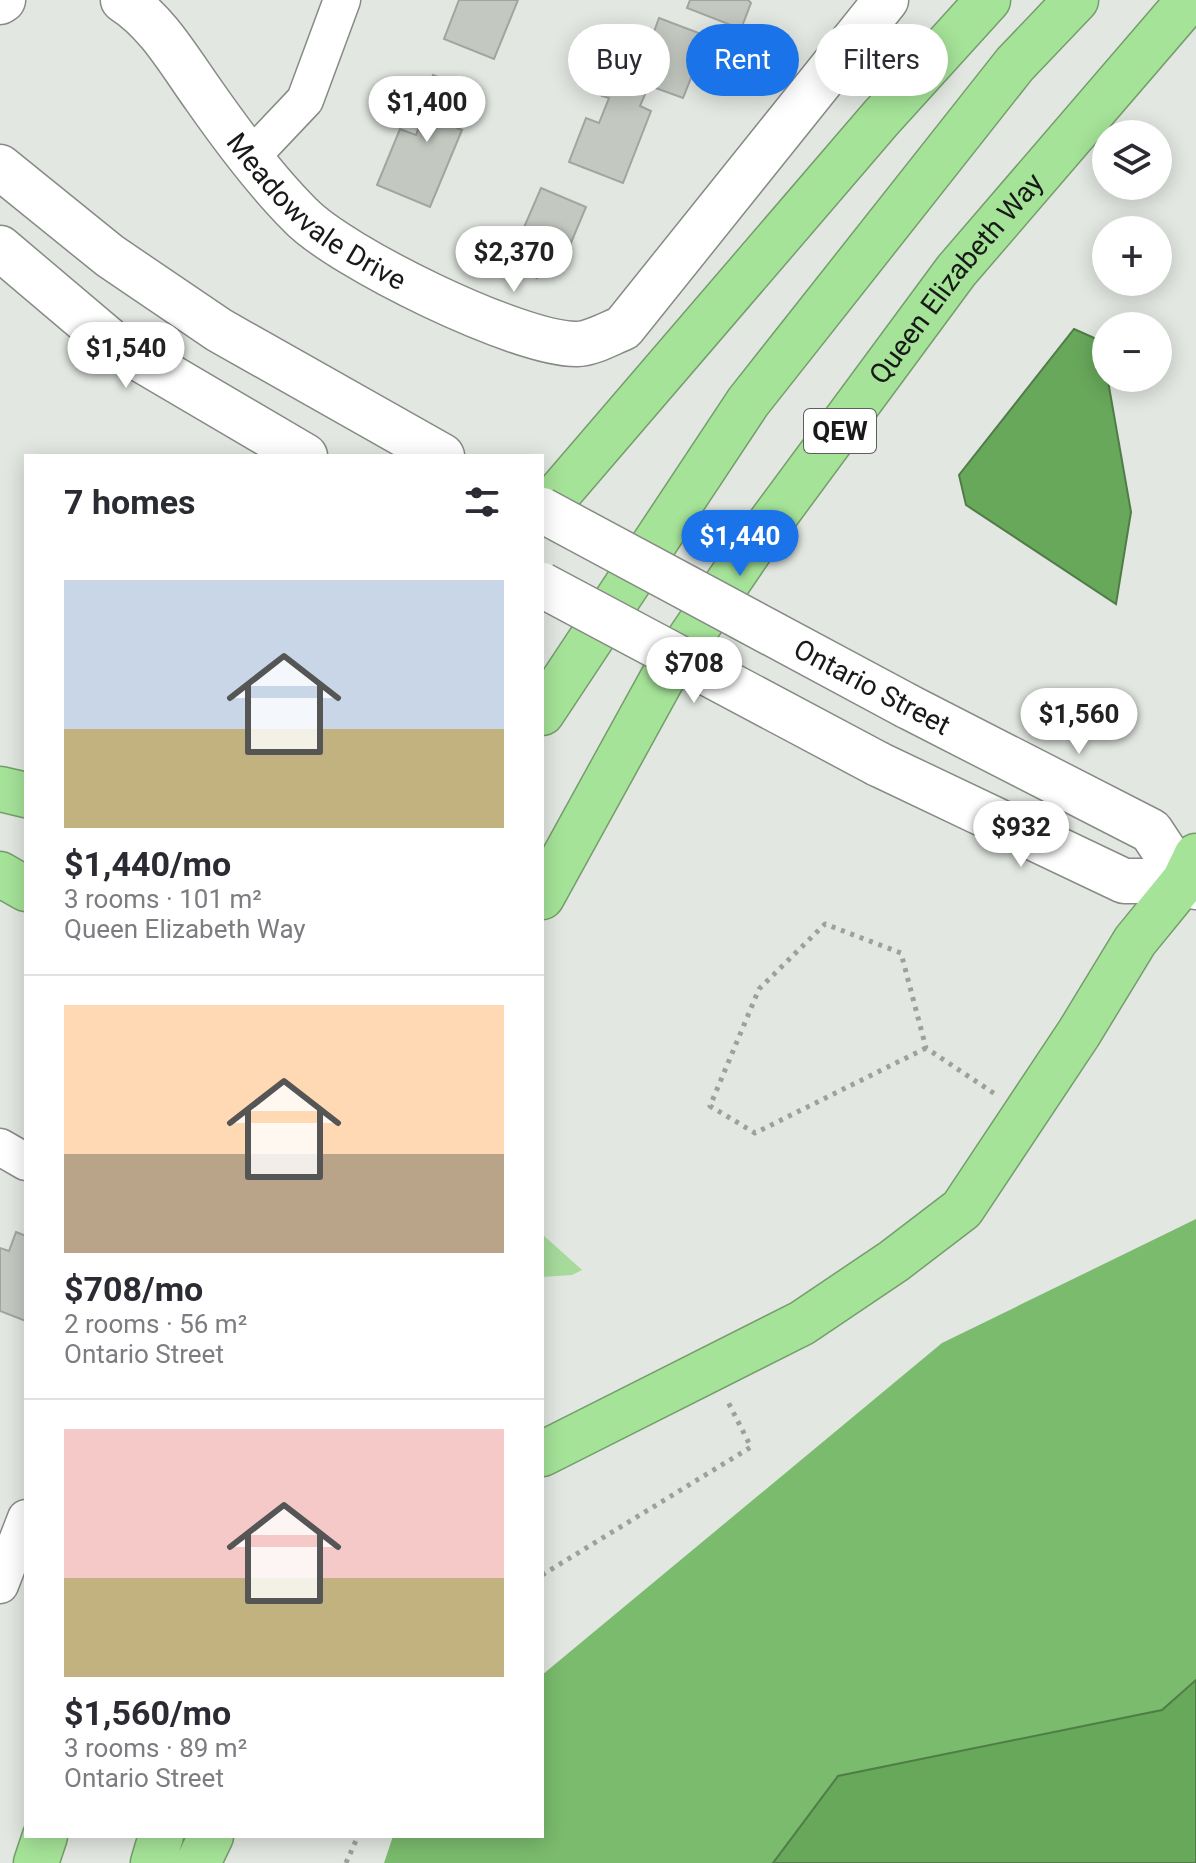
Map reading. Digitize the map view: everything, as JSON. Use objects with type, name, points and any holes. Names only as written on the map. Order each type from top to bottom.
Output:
[{"type":"highway","points":[[544,509],[841,164],[988,0]]},
{"type":"highway","points":[[544,710],[748,402],[1015,64],[1076,0]]},
{"type":"highway","name":"Queen Elizabeth Way","points":[[544,893],[662,679],[750,550],[956,271],[1189,0]]},
{"type":"highway","points":[[0,789],[24,797]]},
{"type":"highway","points":[[0,798],[24,798]]},
{"type":"highway","points":[[0,874],[24,888]]},
{"type":"highway","points":[[544,1453],[802,1323],[894,1261],[962,1209],[1135,941],[1192,875]]},
{"type":"highway","points":[[36,1863],[44,1838]]},
{"type":"highway","points":[[153,1863],[160,1838]]},
{"type":"highway","points":[[198,1863],[210,1838]]},
{"type":"main road","name":"Meadowvale Drive","points":[[123,0],[136,8],[169,47],[301,216],[339,246],[421,290],[512,331],[579,344],[623,328],[886,0]]},
{"type":"main road","points":[[0,167],[110,256],[219,330],[434,452]]},
{"type":"main road","points":[[0,248],[111,342],[302,454]]},
{"type":"main road","name":"Ontario Street","points":[[544,512],[907,706],[1151,831],[1192,875]]},
{"type":"main road","points":[[544,586],[878,764],[1124,881],[1192,875]]},
{"type":"street","points":[[252,156],[305,100],[342,0]]},
{"type":"street","points":[[0,1147],[24,1161]]},
{"type":"street","points":[[0,1585],[24,1523]]},
{"type":"path","points":[[926,1048],[755,1133],[710,1106],[759,989],[825,924],[901,953],[926,1048],[1026,1114]]},
{"type":"path","points":[[544,1574],[751,1447],[711,1367]]},
{"type":"path","points":[[346,1863],[357,1838]]},
{"type":"shaded area","points":[[1074,329],[1092,337],[1092,392],[1110,392],[1131,512],[1116,604],[966,505],[959,475]]},
{"type":"shaded area","points":[[1196,1219],[1196,1680],[1162,1710],[838,1776],[773,1863],[384,1863],[392,1838],[544,1838],[544,1673],[942,1343]]},
{"type":"shaded area","points":[[544,1236],[582,1270],[572,1275],[544,1277]]},
{"type":"shaded area","points":[[1196,1680],[1196,1863],[773,1863],[838,1776],[1162,1710]]},
{"type":"building","points":[[459,0],[518,0],[494,59],[444,39]]},
{"type":"building","points":[[690,0],[748,0],[751,3],[743,24],[728,24],[687,8]]},
{"type":"building","points":[[659,18],[686,28],[686,90],[683,98],[670,93],[670,24],[657,24]]},
{"type":"building","points":[[433,75],[472,91],[457,128],[462,130],[430,207],[377,185],[400,129],[416,135],[423,116],[417,113]]},
{"type":"building","points":[[602,96],[644,96],[640,106],[651,111],[623,183],[569,162],[586,118],[599,123],[609,98]]},
{"type":"building","points":[[541,188],[586,207],[560,269],[544,262],[537,278],[503,264],[512,245],[516,246]]},
{"type":"building","points":[[16,1232],[24,1235],[24,1320],[0,1311],[0,1248],[9,1251]]}]
